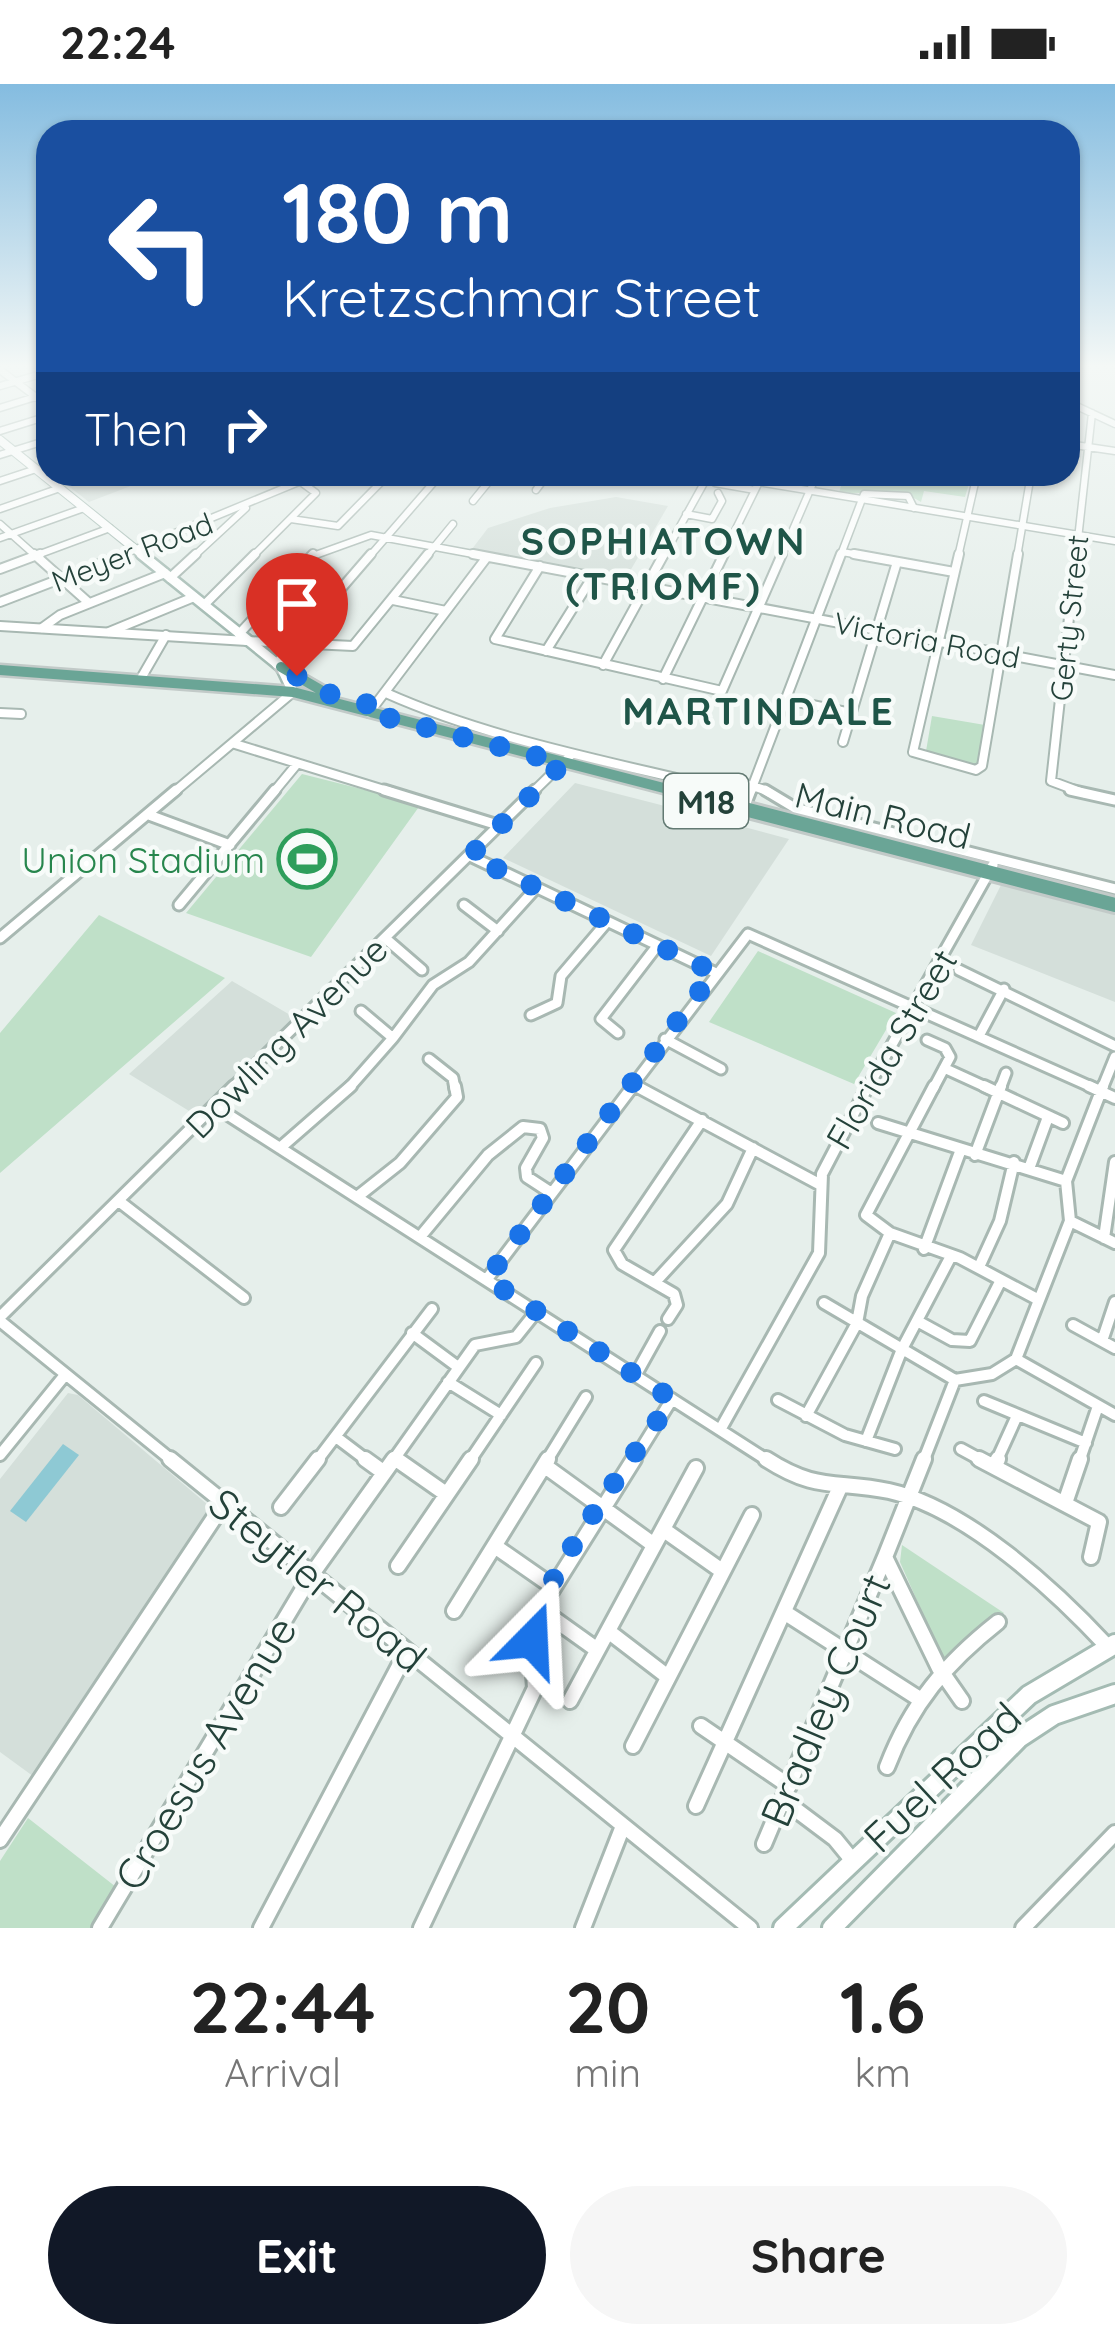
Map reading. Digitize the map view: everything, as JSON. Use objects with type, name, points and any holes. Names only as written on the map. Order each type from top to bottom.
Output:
[{"type":"main road","points":[[18,454],[36,469]]},
{"type":"main road","points":[[57,486],[285,676]]},
{"type":"main road","name":"Main Road","points":[[0,667],[270,681],[285,676],[372,710],[1115,905]]},
{"type":"main road","name":"Main Road","points":[[142,676],[285,676],[372,710]]},
{"type":"main road","name":"Main Road","points":[[992,869],[1115,893]]},
{"type":"main road","name":"Fuel Road","points":[[783,1928],[1029,1695],[1111,1645]]},
{"type":"main road","name":"Fuel Road","points":[[832,1928],[1024,1733],[1054,1715],[1115,1694]]},
{"type":"street","name":"Gerty Street","points":[[1086,454],[1052,783],[1115,800]]},
{"type":"street","points":[[0,481],[36,469]]},
{"type":"street","name":"Meyer Road","points":[[0,603],[293,486]]},
{"type":"street","points":[[204,605],[317,491],[308,486]]},
{"type":"street","points":[[291,519],[338,526],[377,486]]},
{"type":"street","points":[[0,938],[235,743],[285,676],[293,644],[431,486]]},
{"type":"street","points":[[473,501],[485,486]]},
{"type":"street","points":[[536,490],[540,486]]},
{"type":"street","points":[[603,665],[705,486]]},
{"type":"street","points":[[663,679],[757,486]]},
{"type":"street","points":[[782,486],[1115,541]]},
{"type":"street","points":[[540,566],[495,632],[499,641],[722,691],[812,486]]},
{"type":"street","points":[[974,486],[914,754],[981,769],[1029,486]]},
{"type":"street","points":[[0,508],[60,488]]},
{"type":"street","points":[[686,514],[713,518],[722,501],[718,493]]},
{"type":"street","points":[[745,806],[861,499]]},
{"type":"street","points":[[0,538],[84,508]]},
{"type":"street","points":[[42,628],[89,603],[168,576],[246,508]]},
{"type":"street","points":[[0,524],[89,603]]},
{"type":"street","points":[[0,623],[345,646],[358,642],[453,524]]},
{"type":"street","points":[[0,569],[110,528]]},
{"type":"street","name":"Victoria Road","points":[[243,637],[318,551],[364,536],[1115,675]]},
{"type":"street","points":[[842,552],[954,572]]},
{"type":"street","points":[[372,710],[487,557]]},
{"type":"street","points":[[843,742],[897,562]]},
{"type":"street","points":[[546,652],[593,576]]},
{"type":"street","points":[[109,632],[194,597]]},
{"type":"street","points":[[393,600],[446,611]]},
{"type":"street","points":[[142,676],[166,635]]},
{"type":"street","name":"Main Road","points":[[386,693],[429,714],[687,781],[755,784],[795,808],[1115,893]]},
{"type":"street","points":[[788,700],[851,713]]},
{"type":"street","points":[[0,713],[21,714]]},
{"type":"street","points":[[235,743],[501,826]]},
{"type":"street","name":"Dowling Avenue","points":[[0,1319],[567,760]]},
{"type":"street","points":[[179,905],[297,764]]},
{"type":"street","points":[[149,815],[230,845]]},
{"type":"street","points":[[470,856],[714,972]]},
{"type":"street","name":"Florida Street","points":[[720,1430],[819,1253],[824,1225],[819,1184],[825,1162],[992,869]]},
{"type":"street","points":[[280,1148],[326,1112],[394,1038],[433,985],[469,962],[536,888]]},
{"type":"street","points":[[464,905],[498,931]]},
{"type":"street","points":[[531,1015],[554,1007],[561,976],[607,922]]},
{"type":"street","points":[[487,1279],[738,940],[755,934],[1115,1098]]},
{"type":"street","points":[[385,938],[422,970]]},
{"type":"street","points":[[618,1033],[602,1019],[657,946]]},
{"type":"street","points":[[959,970],[1115,1046]]},
{"type":"street","points":[[979,1036],[1004,989]]},
{"type":"street","points":[[361,1011],[394,1038]]},
{"type":"street","points":[[665,1039],[721,1069]]},
{"type":"street","points":[[927,1040],[950,1054],[865,1211],[890,1233],[979,1267],[1039,1300]]},
{"type":"street","points":[[824,1303],[955,1380],[992,1374],[1016,1359],[1070,1221],[1066,1181],[1115,1057]]},
{"type":"street","points":[[356,1197],[400,1163],[457,1097],[453,1078],[429,1059]]},
{"type":"street","points":[[944,1068],[1063,1123]]},
{"type":"street","points":[[975,1155],[1006,1072]]},
{"type":"street","points":[[632,1084],[819,1184]]},
{"type":"street","points":[[216,1107],[802,1481],[907,1495],[1046,1580],[1111,1645]]},
{"type":"street","points":[[1030,1166],[1048,1117]]},
{"type":"street","points":[[635,1376],[677,1299],[656,1281],[622,1264],[615,1245],[702,1120]]},
{"type":"street","points":[[878,1123],[909,1137],[1030,1166],[1066,1181]]},
{"type":"street","points":[[420,1237],[488,1155],[524,1127],[540,1129],[543,1138],[526,1177],[550,1192]]},
{"type":"street","points":[[656,1281],[727,1204],[753,1148]]},
{"type":"street","points":[[924,1249],[960,1152]]},
{"type":"street","points":[[979,1267],[1000,1221],[1014,1162]]},
{"type":"street","points":[[1070,1221],[1109,1240],[1109,1188],[1115,1162]]},
{"type":"street","points":[[120,1202],[244,1298]]},
{"type":"street","points":[[806,1416],[857,1323],[862,1296],[890,1233]]},
{"type":"street","points":[[866,1441],[902,1349],[950,1256]]},
{"type":"street","points":[[919,1322],[952,1340],[970,1341],[1001,1280]]},
{"type":"street","points":[[1073,1325],[1109,1345],[1115,1302]]},
{"type":"street","points":[[281,1507],[432,1309]]},
{"type":"street","name":"Croesus Avenue","points":[[100,1928],[312,1574],[383,1472],[458,1367],[482,1342],[516,1336],[536,1312]]},
{"type":"street","name":"Steytler Road","points":[[0,1319],[750,1928]]},
{"type":"street","points":[[412,1334],[458,1367]]},
{"type":"street","points":[[1016,1359],[1115,1415]]},
{"type":"street","points":[[398,1566],[536,1363]]},
{"type":"street","points":[[0,1455],[65,1375]]},
{"type":"street","name":"Bradley Court","points":[[764,1844],[847,1652],[955,1380]]},
{"type":"street","points":[[448,1382],[500,1415]]},
{"type":"street","points":[[454,1611],[586,1397]]},
{"type":"street","points":[[421,1928],[535,1688],[531,1632],[540,1609],[672,1399]]},
{"type":"street","points":[[778,1400],[806,1416],[895,1449]]},
{"type":"street","points":[[984,1401],[1086,1443]]},
{"type":"street","points":[[1065,1503],[1098,1406]]},
{"type":"street","points":[[995,1465],[1016,1418]]},
{"type":"street","points":[[336,1436],[383,1472]]},
{"type":"street","points":[[961,1449],[1099,1522],[1115,1517]]},
{"type":"street","points":[[394,1457],[446,1494]]},
{"type":"street","points":[[545,1466],[655,1545]]},
{"type":"street","points":[[570,1701],[696,1468]]},
{"type":"street","points":[[696,1806],[788,1614],[840,1487]]},
{"type":"street","points":[[0,1840],[224,1503]]},
{"type":"street","points":[[633,1746],[752,1515]]},
{"type":"street","points":[[1091,1557],[1099,1522]]},
{"type":"street","points":[[664,1530],[722,1571]]},
{"type":"street","points":[[496,1547],[552,1586]]},
{"type":"street","points":[[885,1556],[939,1668],[962,1701]]},
{"type":"street","points":[[540,1609],[596,1649]]},
{"type":"street","points":[[788,1614],[918,1698]]},
{"type":"street","points":[[887,1767],[918,1698],[939,1668],[998,1622]]},
{"type":"street","points":[[608,1631],[668,1677]]},
{"type":"street","points":[[261,1928],[407,1651]]},
{"type":"street","points":[[701,1726],[786,1793],[854,1861]]},
{"type":"street","points":[[583,1928],[623,1826]]},
{"type":"street","points":[[1023,1928],[1115,1834]]},
{"type":"shaded area","points":[[68,486],[131,486],[89,502]]},
{"type":"shaded area","points":[[616,497],[668,506],[626,578],[472,549],[488,528],[550,508]]},
{"type":"shaded area","points":[[575,783],[789,839],[711,956],[503,858]]},
{"type":"shaded area","points":[[1001,885],[1115,915],[1115,1002],[971,945]]},
{"type":"shaded area","points":[[232,981],[297,1019],[194,1114],[129,1074]]},
{"type":"shaded area","points":[[68,1393],[78,1395],[214,1510],[37,1779],[0,1752],[0,1479]]},
{"type":"green space","points":[[841,486],[968,486],[965,497],[924,491],[921,502],[890,492],[839,492]]},
{"type":"green space","points":[[932,716],[985,725],[977,768],[925,757]]},
{"type":"green space","name":"Union Stadium","points":[[302,774],[421,804],[311,957],[186,913]]},
{"type":"green space","points":[[99,915],[225,978],[0,1173],[0,1033]]},
{"type":"green space","points":[[758,951],[896,1013],[854,1084],[709,1022]]},
{"type":"green space","points":[[902,1545],[1004,1613],[944,1662],[900,1562]]},
{"type":"green space","points":[[28,1818],[116,1887],[91,1928],[0,1928],[0,1861]]},
{"type":"water","points":[[63,1444],[79,1455],[26,1522],[10,1511]]},
{"type":"place","name":"Union Stadium","points":[[307,859]]},
{"type":"district","name":"SOPHIATOWN (TRIOMF)","points":[[664,562]]},
{"type":"district","name":"MARTINDALE","points":[[759,710]]},
{"type":"route","points":[[297,676],[326,693],[375,706],[370,713],[563,763],[470,856],[714,972],[487,1279],[672,1399],[552,1586],[533,1623],[532,1640]]}]
